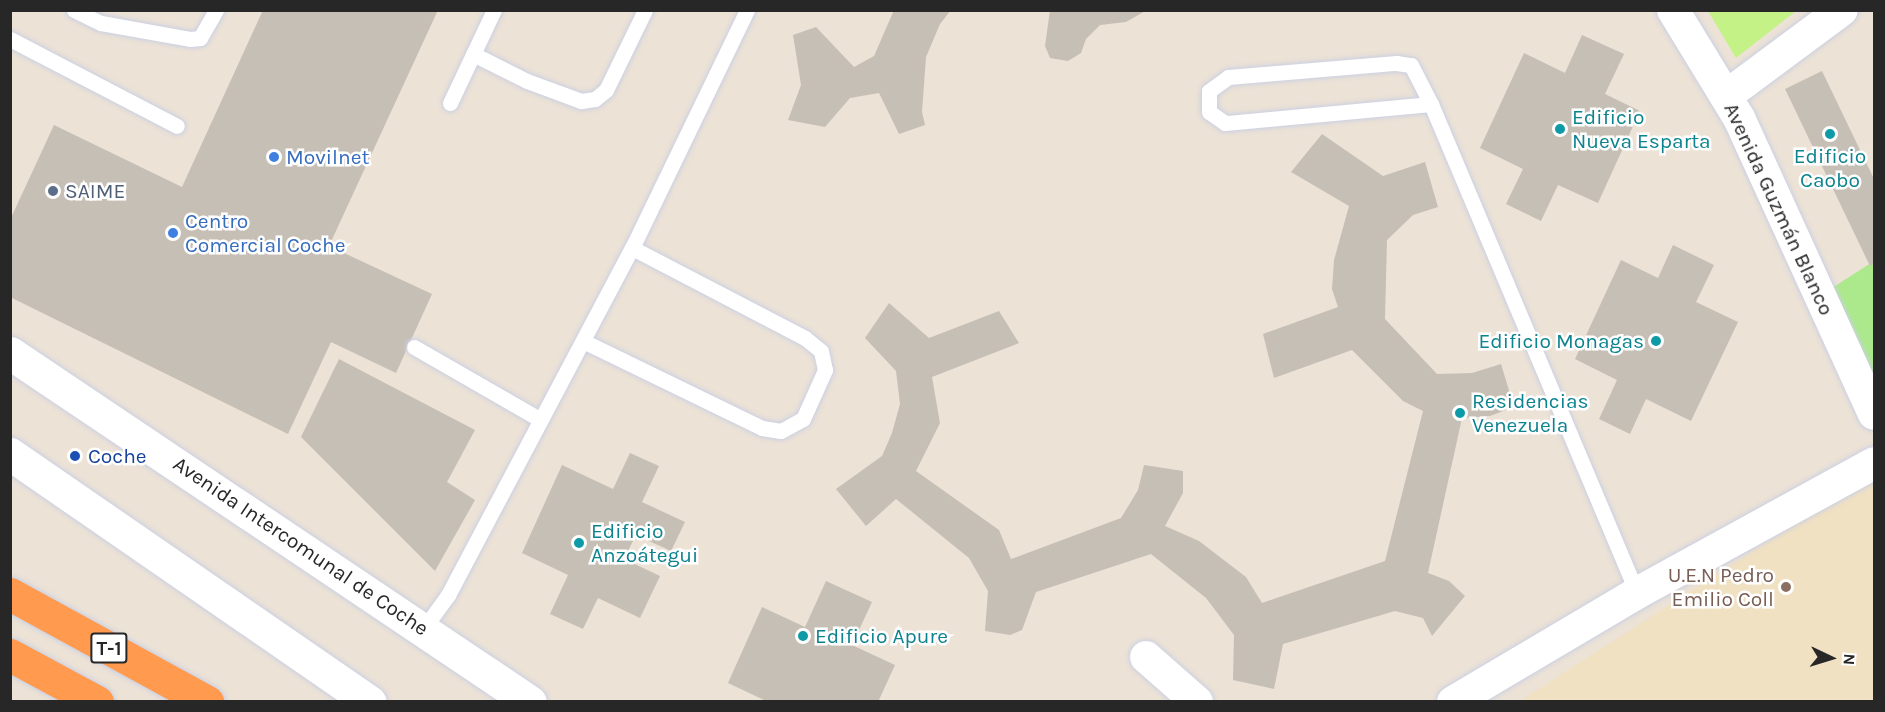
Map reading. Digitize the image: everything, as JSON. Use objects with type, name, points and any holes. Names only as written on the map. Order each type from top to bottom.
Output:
[{"type":"highway","name":"T-1","points":[[10,594],[207,702]]},
{"type":"highway","name":"T-1","points":[[10,655],[97,702]]},
{"type":"main road","name":"Avenida Intercomunal de Coche","points":[[10,353],[424,628],[530,702]]},
{"type":"main road","points":[[10,454],[370,702]]},
{"type":"street","name":"Avenida Guzmán Blanco","points":[[1673,10],[1726,96],[1875,414]]},
{"type":"street","points":[[1726,96],[1842,10]]},
{"type":"street","points":[[1453,702],[1637,593],[1875,463]]},
{"type":"street","points":[[1146,657],[1197,702]]},
{"type":"lane","points":[[74,10],[200,38],[216,10]]},
{"type":"lane","points":[[450,103],[494,10]]},
{"type":"lane","points":[[473,54],[527,81],[581,101],[596,99],[606,90],[645,10]]},
{"type":"lane","points":[[424,628],[448,595],[632,248],[747,10]]},
{"type":"lane","points":[[10,39],[177,126]]},
{"type":"lane","points":[[1431,104],[1225,123],[1209,112],[1209,91],[1228,77],[1396,63],[1411,65],[1431,104],[1637,593]]},
{"type":"lane","points":[[583,341],[762,428],[781,431],[803,419],[825,370],[821,351],[805,338],[632,248]]},
{"type":"lane","points":[[414,347],[541,420]]},
{"type":"shaded area","name":"U.E.N Pedro Emilio Coll","points":[[1874,473],[1874,701],[1520,701]]},
{"type":"green space","points":[[1708,11],[1796,11],[1736,58]]},
{"type":"green space","points":[[1874,261],[1874,383],[1832,288]]},
{"type":"building","name":"Centro Comercial Coche","points":[[263,10],[438,10],[329,246],[432,294],[396,373],[331,342],[288,434],[10,297],[10,220],[54,125],[182,187]]},
{"type":"building","points":[[894,10],[951,10],[940,24],[926,57],[922,112],[925,125],[899,134],[879,93],[850,98],[825,127],[788,120],[801,85],[793,35],[816,27],[854,67],[874,56]]},
{"type":"building","points":[[1050,10],[1147,10],[1126,22],[1100,25],[1086,39],[1081,53],[1068,61],[1050,58],[1045,46]]},
{"type":"building","name":"Edificio Nueva Esparta","points":[[1582,35],[1624,54],[1605,94],[1640,111],[1598,203],[1558,185],[1541,221],[1506,204],[1523,169],[1480,148],[1524,53],[1565,73]]},
{"type":"building","name":"Edificio Caobo","points":[[1822,71],[1874,179],[1874,264],[1870,266],[1785,89]]},
{"type":"building","name":"Residencias Venezuela","points":[[1322,134],[1383,176],[1425,162],[1438,207],[1413,215],[1387,240],[1385,319],[1437,374],[1472,373],[1501,364],[1514,407],[1490,416],[1462,418],[1428,573],[1449,581],[1465,596],[1432,636],[1423,618],[1395,611],[1283,644],[1274,689],[1233,680],[1234,635],[1206,598],[1151,554],[1036,592],[1022,630],[1010,635],[985,631],[988,591],[969,558],[896,499],[866,526],[836,489],[882,456],[892,433],[900,404],[896,371],[865,338],[889,303],[929,338],[999,311],[1019,343],[932,377],[940,423],[916,471],[999,530],[1011,559],[1121,518],[1138,490],[1144,465],[1183,471],[1183,493],[1165,526],[1199,541],[1246,577],[1262,603],[1385,561],[1423,411],[1403,401],[1352,350],[1274,378],[1263,334],[1338,307],[1332,289],[1334,260],[1349,206],[1291,172]]},
{"type":"building","name":"Edificio Monagas","points":[[1673,245],[1714,265],[1696,302],[1738,322],[1691,421],[1646,399],[1630,434],[1599,419],[1617,380],[1575,359],[1621,260],[1658,278]]},
{"type":"building","points":[[339,359],[475,430],[447,482],[475,500],[435,571],[301,437]]},
{"type":"building","name":"Edificio Anzoátegui","points":[[630,453],[659,466],[642,502],[685,522],[671,551],[636,535],[624,559],[660,576],[640,618],[598,598],[583,629],[550,614],[568,575],[522,553],[562,465],[613,489]]},
{"type":"building","name":"Edificio Apure","points":[[826,581],[872,602],[852,645],[895,665],[878,702],[768,702],[728,683],[762,607],[805,627]]},
{"type":"place","name":"Edificio Nueva Esparta","points":[[1560,129]]},
{"type":"place","name":"Edificio Caobo","points":[[1830,134]]},
{"type":"place","name":"Movilnet","points":[[274,157]]},
{"type":"place","name":"SAIME","points":[[53,191]]},
{"type":"place","name":"Centro Comercial Coche","points":[[173,233]]},
{"type":"place","name":"Edificio Monagas","points":[[1656,341]]},
{"type":"place","name":"Residencias Venezuela","points":[[1460,413]]},
{"type":"place","name":"Coche","points":[[75,456]]},
{"type":"place","name":"Edificio Anzoátegui","points":[[579,543]]},
{"type":"place","name":"U.E.N Pedro Emilio Coll","points":[[1786,587]]},
{"type":"place","name":"Edificio Apure","points":[[803,636]]}]
